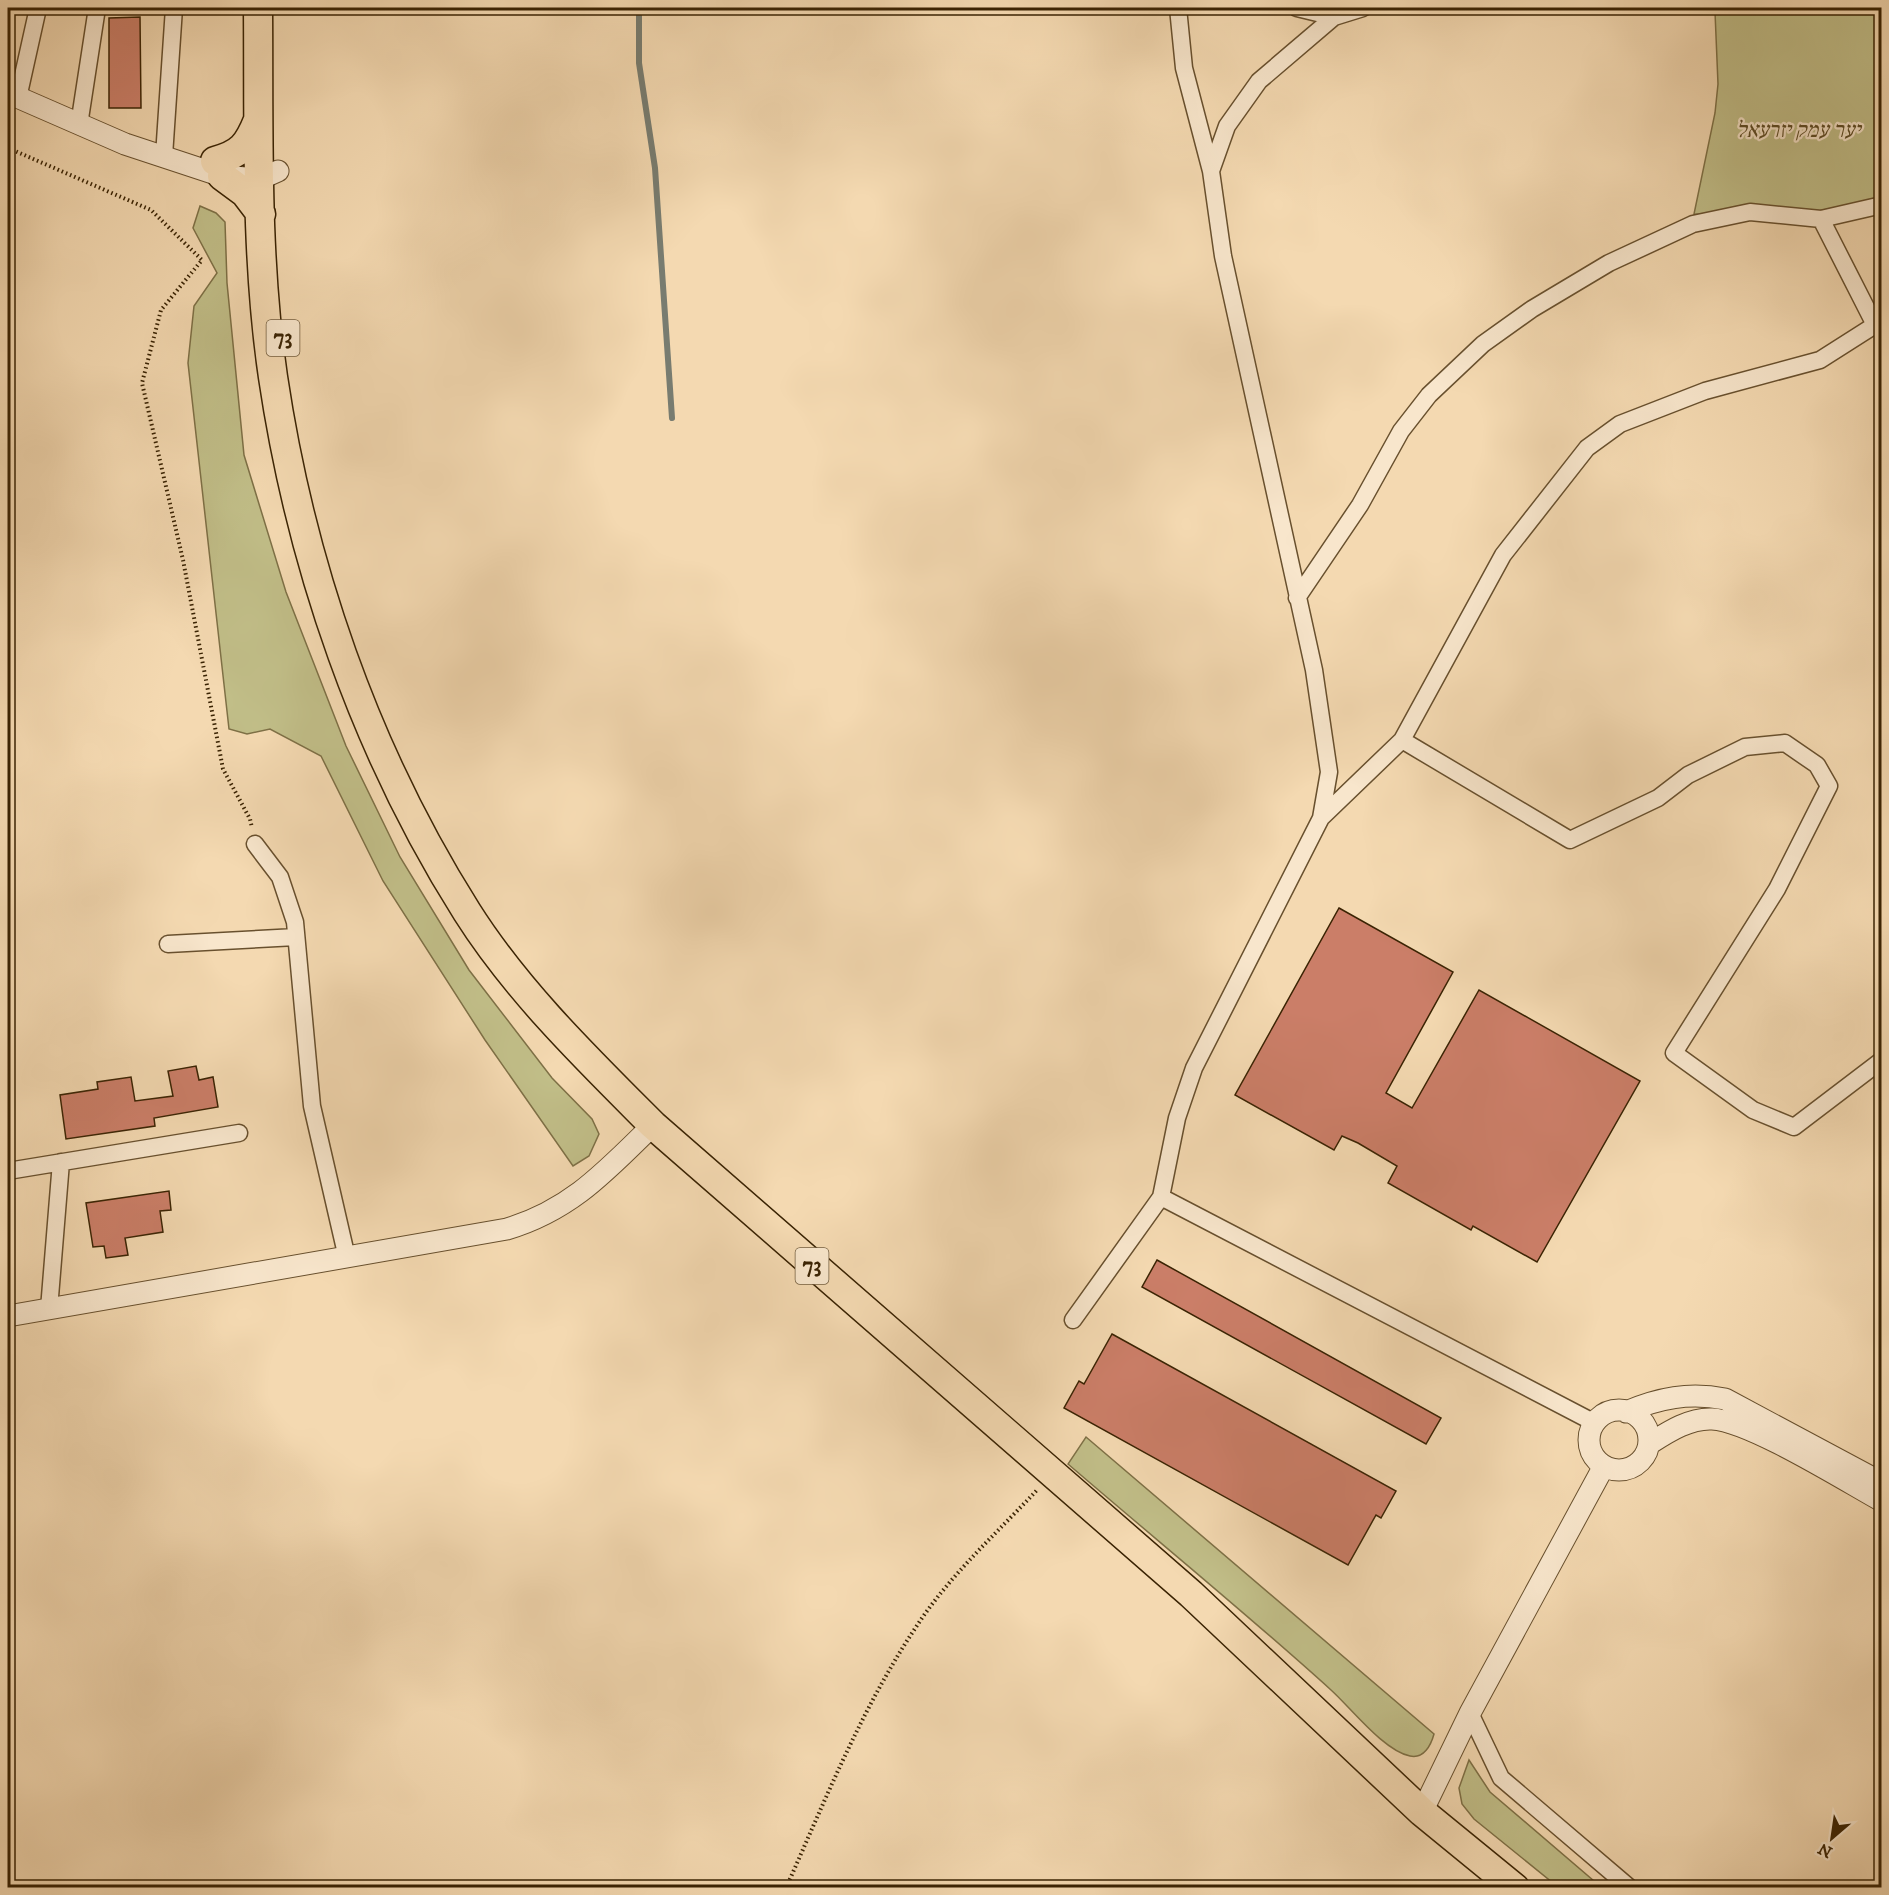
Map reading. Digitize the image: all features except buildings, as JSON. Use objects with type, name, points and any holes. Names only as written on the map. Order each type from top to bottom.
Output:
[{"type":"highway","name":"73","points":[[258,8],[259,118],[300,504]]},
{"type":"highway","name":"73","points":[[278,8],[261,214],[273,376],[318,587],[345,662],[378,744],[440,865],[468,913],[524,987],[581,1053],[653,1125],[1191,1594],[1422,1812],[1515,1887]]},
{"type":"highway","points":[[259,118],[246,144],[218,169],[245,193],[261,214]]},
{"type":"street","points":[[38,8],[13,95],[125,144],[164,156],[218,169],[266,171]]},
{"type":"street","points":[[79,125],[97,8]]},
{"type":"street","points":[[164,156],[174,8]]},
{"type":"street","points":[[1073,1320],[1161,1197],[1176,1118],[1194,1068],[1321,818],[1329,772],[1326,737],[1314,670],[1223,256],[1212,171],[1184,68],[1178,8]]},
{"type":"street","points":[[1298,8],[1334,17]]},
{"type":"street","points":[[1212,171],[1227,126],[1259,81],[1334,17],[1363,8]]},
{"type":"street","points":[[1297,598],[1360,505],[1401,431],[1429,395],[1483,345],[1532,309],[1609,263],[1693,224],[1750,213],[1821,219],[1881,205]]},
{"type":"street","points":[[1321,818],[1402,740],[1503,555],[1587,448],[1620,424],[1705,391],[1820,360],[1875,325],[1821,219]]},
{"type":"street","points":[[1402,740],[1570,840],[1658,798],[1688,775],[1745,747],[1785,743],[1793,748],[1817,765],[1829,786],[1777,889],[1674,1053],[1753,1110],[1794,1128],[1881,1060]]},
{"type":"street","points":[[255,844],[280,877],[296,922],[312,1106],[347,1258]]},
{"type":"street","points":[[168,944],[296,937]]},
{"type":"street","points":[[8,1316],[507,1230],[534,1221],[581,1194],[653,1125]]},
{"type":"street","points":[[8,1171],[239,1133]]},
{"type":"street","points":[[49,1309],[61,1162]]},
{"type":"street","points":[[1161,1197],[1595,1423]]},
{"type":"street","points":[[1626,1412],[1669,1397],[1706,1395],[1725,1399],[1881,1482]]},
{"type":"street","points":[[1611,1411],[1626,1412],[1639,1418],[1645,1426],[1649,1444],[1641,1462],[1632,1467],[1613,1470],[1597,1460],[1589,1442],[1595,1423],[1611,1411]]},
{"type":"street","points":[[1649,1444],[1691,1422],[1710,1419],[1728,1421],[1748,1429],[1881,1501]]},
{"type":"street","points":[[1422,1812],[1470,1713],[1604,1466]]},
{"type":"street","points":[[1470,1713],[1501,1778],[1630,1887]]},
{"type":"path","points":[[8,148],[150,210],[202,260],[161,310],[142,383],[183,560],[223,769],[250,819],[255,844]]},
{"type":"path","points":[[786,1887],[857,1727],[916,1626],[959,1572],[1052,1475]]},
{"type":"green space","name":"יער עמק יזרעאל","points":[[1723,8],[1881,8],[1881,199],[1777,219],[1694,214],[1715,113],[1718,84],[1715,12]]},
{"type":"green space","points":[[200,206],[216,213],[225,222],[227,283],[244,455],[286,592],[346,746],[400,857],[469,970],[552,1078],[592,1119],[599,1134],[589,1156],[573,1166],[485,1040],[383,881],[321,756],[270,729],[247,734],[229,729],[188,363],[194,306],[217,273],[193,228]]},
{"type":"green space","points":[[1086,1437],[1434,1734],[1426,1750],[1419,1755],[1410,1756],[1379,1738],[1299,1661],[1068,1464]]},
{"type":"green space","points":[[1469,1760],[1490,1792],[1601,1887],[1558,1887],[1474,1819],[1462,1804],[1459,1788]]},
{"type":"waterway","points":[[639,8],[639,63],[655,168],[672,418]]}]
